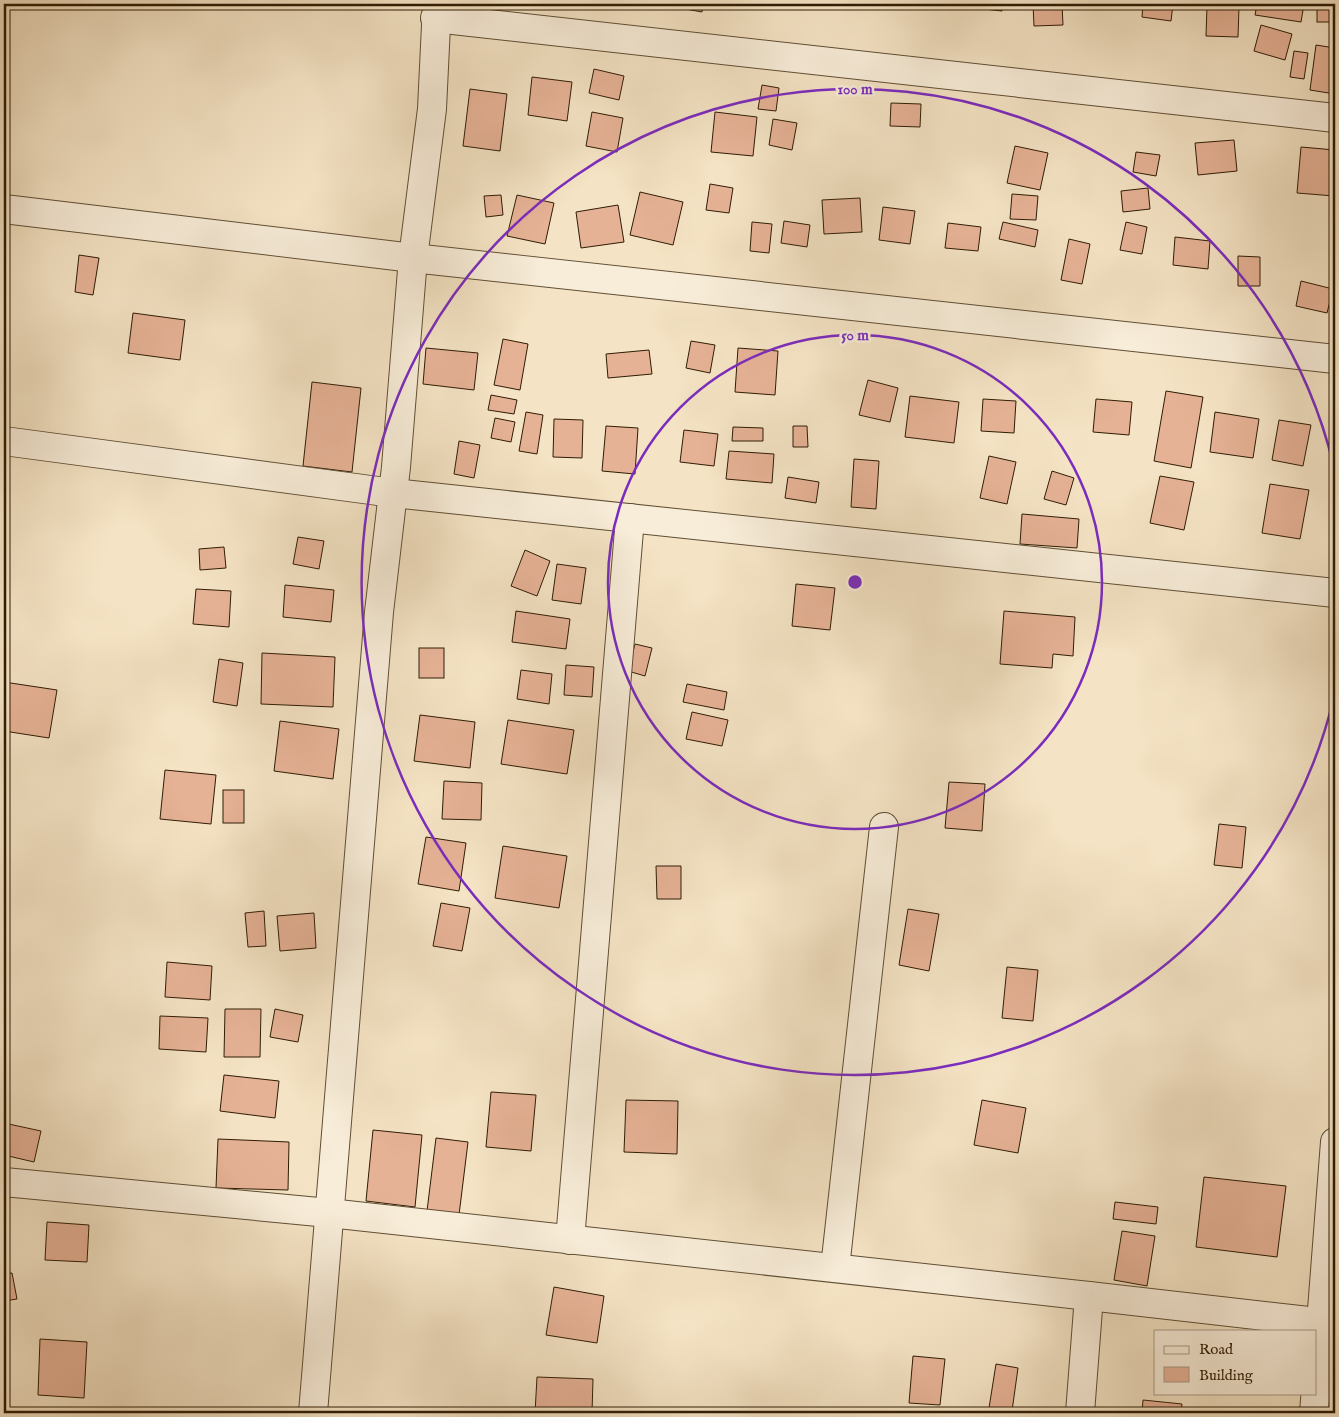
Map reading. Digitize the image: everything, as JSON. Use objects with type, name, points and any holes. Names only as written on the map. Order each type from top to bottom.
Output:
[{"type":"street","points":[[313,1413],[378,612],[393,493],[413,258],[432,109],[436,11],[1335,118]]},
{"type":"street","points":[[4,210],[413,258],[1335,359]]},
{"type":"street","points":[[4,441],[393,493],[1335,592]]},
{"type":"street","points":[[570,1240],[630,518]]},
{"type":"street","points":[[835,1268],[884,826]]},
{"type":"street","points":[[1314,1413],[1328,1323],[1335,1142]]},
{"type":"street","points":[[4,1182],[329,1213],[1328,1323]]},
{"type":"street","points":[[1080,1413],[1089,1296]]},
{"type":"building","points":[[658,4],[703,4],[702,12]]},
{"type":"building","points":[[956,4],[1002,4],[1002,11],[956,6]]},
{"type":"building","points":[[1033,4],[1062,4],[1063,25],[1034,26]]},
{"type":"building","points":[[1143,4],[1173,4],[1171,21],[1142,17]]},
{"type":"building","points":[[1257,4],[1304,4],[1301,22],[1255,15]]},
{"type":"building","points":[[1317,4],[1335,4],[1335,22],[1317,22]]},
{"type":"building","points":[[1207,6],[1239,7],[1238,37],[1206,36]]},
{"type":"building","points":[[1261,25],[1292,34],[1285,60],[1254,51]]},
{"type":"building","points":[[1316,45],[1335,48],[1335,94],[1310,90]]},
{"type":"building","points":[[1294,51],[1308,53],[1304,79],[1290,77]]},
{"type":"building","points":[[594,69],[624,76],[619,100],[589,93]]},
{"type":"building","points":[[532,77],[572,82],[567,121],[528,115]]},
{"type":"building","points":[[762,85],[779,88],[776,111],[758,109]]},
{"type":"building","points":[[470,89],[507,94],[500,151],[463,146]]},
{"type":"building","points":[[891,103],[921,104],[920,127],[890,126]]},
{"type":"building","points":[[592,112],[623,118],[617,152],[586,146]]},
{"type":"building","points":[[715,112],[757,117],[753,156],[711,152]]},
{"type":"building","points":[[773,119],[797,123],[792,150],[769,145]]},
{"type":"building","points":[[1234,140],[1237,171],[1198,175],[1195,143]]},
{"type":"building","points":[[1015,146],[1048,153],[1040,190],[1007,183]]},
{"type":"building","points":[[1301,147],[1335,150],[1334,196],[1297,193]]},
{"type":"building","points":[[1136,152],[1160,155],[1156,176],[1133,172]]},
{"type":"building","points":[[710,184],[733,188],[729,213],[706,210]]},
{"type":"building","points":[[1148,188],[1150,209],[1123,212],[1121,191]]},
{"type":"building","points":[[640,192],[683,202],[673,245],[630,235]]},
{"type":"building","points":[[1012,194],[1038,196],[1036,220],[1010,219]]},
{"type":"building","points":[[501,195],[503,215],[486,217],[484,196]]},
{"type":"building","points":[[517,195],[554,203],[545,244],[507,236]]},
{"type":"building","points":[[860,198],[862,232],[824,234],[822,200]]},
{"type":"building","points":[[618,205],[624,242],[581,248],[576,212]]},
{"type":"building","points":[[883,207],[915,211],[910,244],[879,240]]},
{"type":"building","points":[[784,221],[810,225],[807,247],[781,243]]},
{"type":"building","points":[[752,222],[772,224],[769,253],[750,251]]},
{"type":"building","points":[[1003,222],[1038,230],[1035,247],[999,239]]},
{"type":"building","points":[[1126,222],[1147,227],[1142,254],[1120,250]]},
{"type":"building","points":[[948,223],[981,227],[978,251],[945,248]]},
{"type":"building","points":[[1175,237],[1210,241],[1208,269],[1173,265]]},
{"type":"building","points":[[1069,239],[1090,244],[1082,284],[1061,280]]},
{"type":"building","points":[[79,255],[99,258],[93,295],[75,292]]},
{"type":"building","points":[[1238,256],[1260,257],[1260,286],[1238,286]]},
{"type":"building","points":[[1301,281],[1333,289],[1327,313],[1296,306]]},
{"type":"building","points":[[133,313],[185,320],[180,360],[128,353]]},
{"type":"building","points":[[503,339],[528,344],[520,390],[494,385]]},
{"type":"building","points":[[691,341],[715,345],[710,373],[686,368]]},
{"type":"building","points":[[426,348],[478,353],[474,390],[423,384]]},
{"type":"building","points":[[738,348],[778,351],[775,395],[735,392]]},
{"type":"building","points":[[649,350],[652,374],[608,378],[606,354]]},
{"type":"building","points":[[868,380],[898,388],[890,422],[859,415]]},
{"type":"building","points":[[312,382],[361,388],[352,472],[303,466]]},
{"type":"building","points":[[1166,391],[1203,397],[1191,468],[1154,461]]},
{"type":"building","points":[[491,395],[517,400],[514,414],[488,410]]},
{"type":"building","points":[[910,396],[959,402],[954,443],[905,437]]},
{"type":"building","points":[[983,399],[1016,401],[1014,433],[981,431]]},
{"type":"building","points":[[1096,399],[1132,402],[1129,435],[1093,432]]},
{"type":"building","points":[[526,412],[543,415],[537,454],[519,451]]},
{"type":"building","points":[[1215,412],[1259,419],[1253,458],[1210,452]]},
{"type":"building","points":[[495,418],[515,422],[511,442],[491,438]]},
{"type":"building","points":[[554,419],[583,420],[582,458],[553,457]]},
{"type":"building","points":[[1279,420],[1311,425],[1303,466],[1272,460]]},
{"type":"building","points":[[606,426],[638,428],[635,474],[602,471]]},
{"type":"building","points":[[793,426],[807,426],[808,447],[793,447]]},
{"type":"building","points":[[733,427],[763,428],[763,441],[732,441]]},
{"type":"building","points":[[684,430],[718,434],[714,466],[680,462]]},
{"type":"building","points":[[459,441],[480,445],[474,478],[454,474]]},
{"type":"building","points":[[729,451],[774,454],[772,483],[726,479]]},
{"type":"building","points":[[989,456],[1016,462],[1007,504],[980,498]]},
{"type":"building","points":[[854,459],[879,461],[876,509],[851,507]]},
{"type":"building","points":[[1052,471],[1074,478],[1066,505],[1044,499]]},
{"type":"building","points":[[1160,476],[1194,482],[1184,530],[1150,523]]},
{"type":"building","points":[[788,477],[819,482],[816,503],[785,498]]},
{"type":"building","points":[[1270,484],[1309,490],[1300,539],[1262,533]]},
{"type":"building","points":[[1022,514],[1079,519],[1077,548],[1020,544]]},
{"type":"building","points":[[298,537],[324,541],[319,569],[293,564]]},
{"type":"building","points":[[224,547],[226,568],[200,570],[199,549]]},
{"type":"building","points":[[525,550],[550,561],[537,596],[511,586]]},
{"type":"building","points":[[557,564],[586,568],[581,604],[552,600]]},
{"type":"building","points":[[796,584],[835,588],[830,630],[792,626]]},
{"type":"building","points":[[285,585],[334,590],[331,622],[283,617]]},
{"type":"building","points":[[196,589],[231,591],[229,627],[193,624]]},
{"type":"building","points":[[516,611],[570,619],[566,649],[512,642]]},
{"type":"building","points":[[1004,611],[1075,617],[1073,656],[1053,654],[1052,668],[1000,664]]},
{"type":"building","points":[[635,644],[652,648],[645,676],[628,671]]},
{"type":"building","points":[[419,648],[444,648],[444,678],[419,678]]},
{"type":"building","points":[[262,653],[335,657],[333,707],[261,704]]},
{"type":"building","points":[[219,659],[243,663],[237,706],[213,702]]},
{"type":"building","points":[[566,665],[594,667],[592,697],[564,695]]},
{"type":"building","points":[[521,670],[552,674],[549,704],[517,699]]},
{"type":"building","points":[[4,682],[57,690],[49,738],[4,731]]},
{"type":"building","points":[[687,684],[727,692],[724,710],[683,702]]},
{"type":"building","points":[[692,712],[728,720],[722,746],[686,739]]},
{"type":"building","points":[[420,715],[475,722],[470,768],[414,761]]},
{"type":"building","points":[[508,720],[574,730],[567,774],[501,764]]},
{"type":"building","points":[[280,721],[339,729],[333,779],[274,771]]},
{"type":"building","points":[[165,770],[216,775],[211,824],[160,819]]},
{"type":"building","points":[[444,781],[482,783],[481,820],[442,819]]},
{"type":"building","points":[[949,782],[985,784],[982,831],[945,828]]},
{"type":"building","points":[[223,790],[244,790],[244,823],[223,823]]},
{"type":"building","points":[[1219,824],[1246,827],[1242,868],[1214,865]]},
{"type":"building","points":[[426,837],[466,843],[459,891],[418,884]]},
{"type":"building","points":[[503,846],[567,856],[559,908],[495,898]]},
{"type":"building","points":[[656,866],[681,866],[681,899],[657,899]]},
{"type":"building","points":[[441,903],[470,908],[462,951],[433,946]]},
{"type":"building","points":[[908,909],[939,914],[929,971],[899,965]]},
{"type":"building","points":[[264,911],[266,946],[248,947],[245,913]]},
{"type":"building","points":[[314,913],[316,948],[280,951],[277,916]]},
{"type":"building","points":[[167,962],[212,966],[210,1000],[165,997]]},
{"type":"building","points":[[1007,967],[1038,970],[1033,1021],[1002,1018]]},
{"type":"building","points":[[225,1009],[261,1009],[260,1057],[224,1057]]},
{"type":"building","points":[[275,1009],[303,1015],[298,1042],[270,1037]]},
{"type":"building","points":[[160,1016],[208,1018],[206,1052],[159,1049]]},
{"type":"building","points":[[224,1075],[279,1081],[275,1118],[220,1111]]},
{"type":"building","points":[[491,1092],[536,1095],[531,1151],[486,1147]]},
{"type":"building","points":[[626,1100],[678,1101],[677,1154],[624,1152]]},
{"type":"building","points":[[982,1100],[1026,1108],[1018,1153],[974,1145]]},
{"type":"building","points":[[4,1123],[41,1131],[34,1162],[4,1155]]},
{"type":"building","points":[[373,1130],[422,1135],[415,1207],[366,1201]]},
{"type":"building","points":[[436,1138],[468,1142],[459,1215],[427,1211]]},
{"type":"building","points":[[218,1139],[289,1142],[288,1190],[216,1188]]},
{"type":"building","points":[[1204,1177],[1286,1186],[1277,1257],[1196,1247]]},
{"type":"building","points":[[1115,1202],[1158,1207],[1156,1224],[1113,1219]]},
{"type":"building","points":[[47,1222],[89,1225],[87,1262],[45,1260]]},
{"type":"building","points":[[1122,1231],[1155,1236],[1147,1286],[1114,1280]]},
{"type":"building","points":[[4,1240],[8,1240],[8,1261],[4,1261]]},
{"type":"building","points":[[12,1273],[17,1299],[4,1301],[4,1274]]},
{"type":"building","points":[[554,1287],[604,1296],[597,1343],[546,1335]]},
{"type":"building","points":[[40,1339],[87,1342],[84,1398],[38,1395]]},
{"type":"building","points":[[913,1356],[945,1359],[940,1405],[909,1403]]},
{"type":"building","points":[[996,1364],[1018,1368],[1012,1411],[989,1408]]},
{"type":"building","points":[[537,1377],[593,1379],[592,1413],[535,1413]]},
{"type":"building","points":[[1143,1400],[1182,1404],[1181,1413],[1142,1413]]}]
